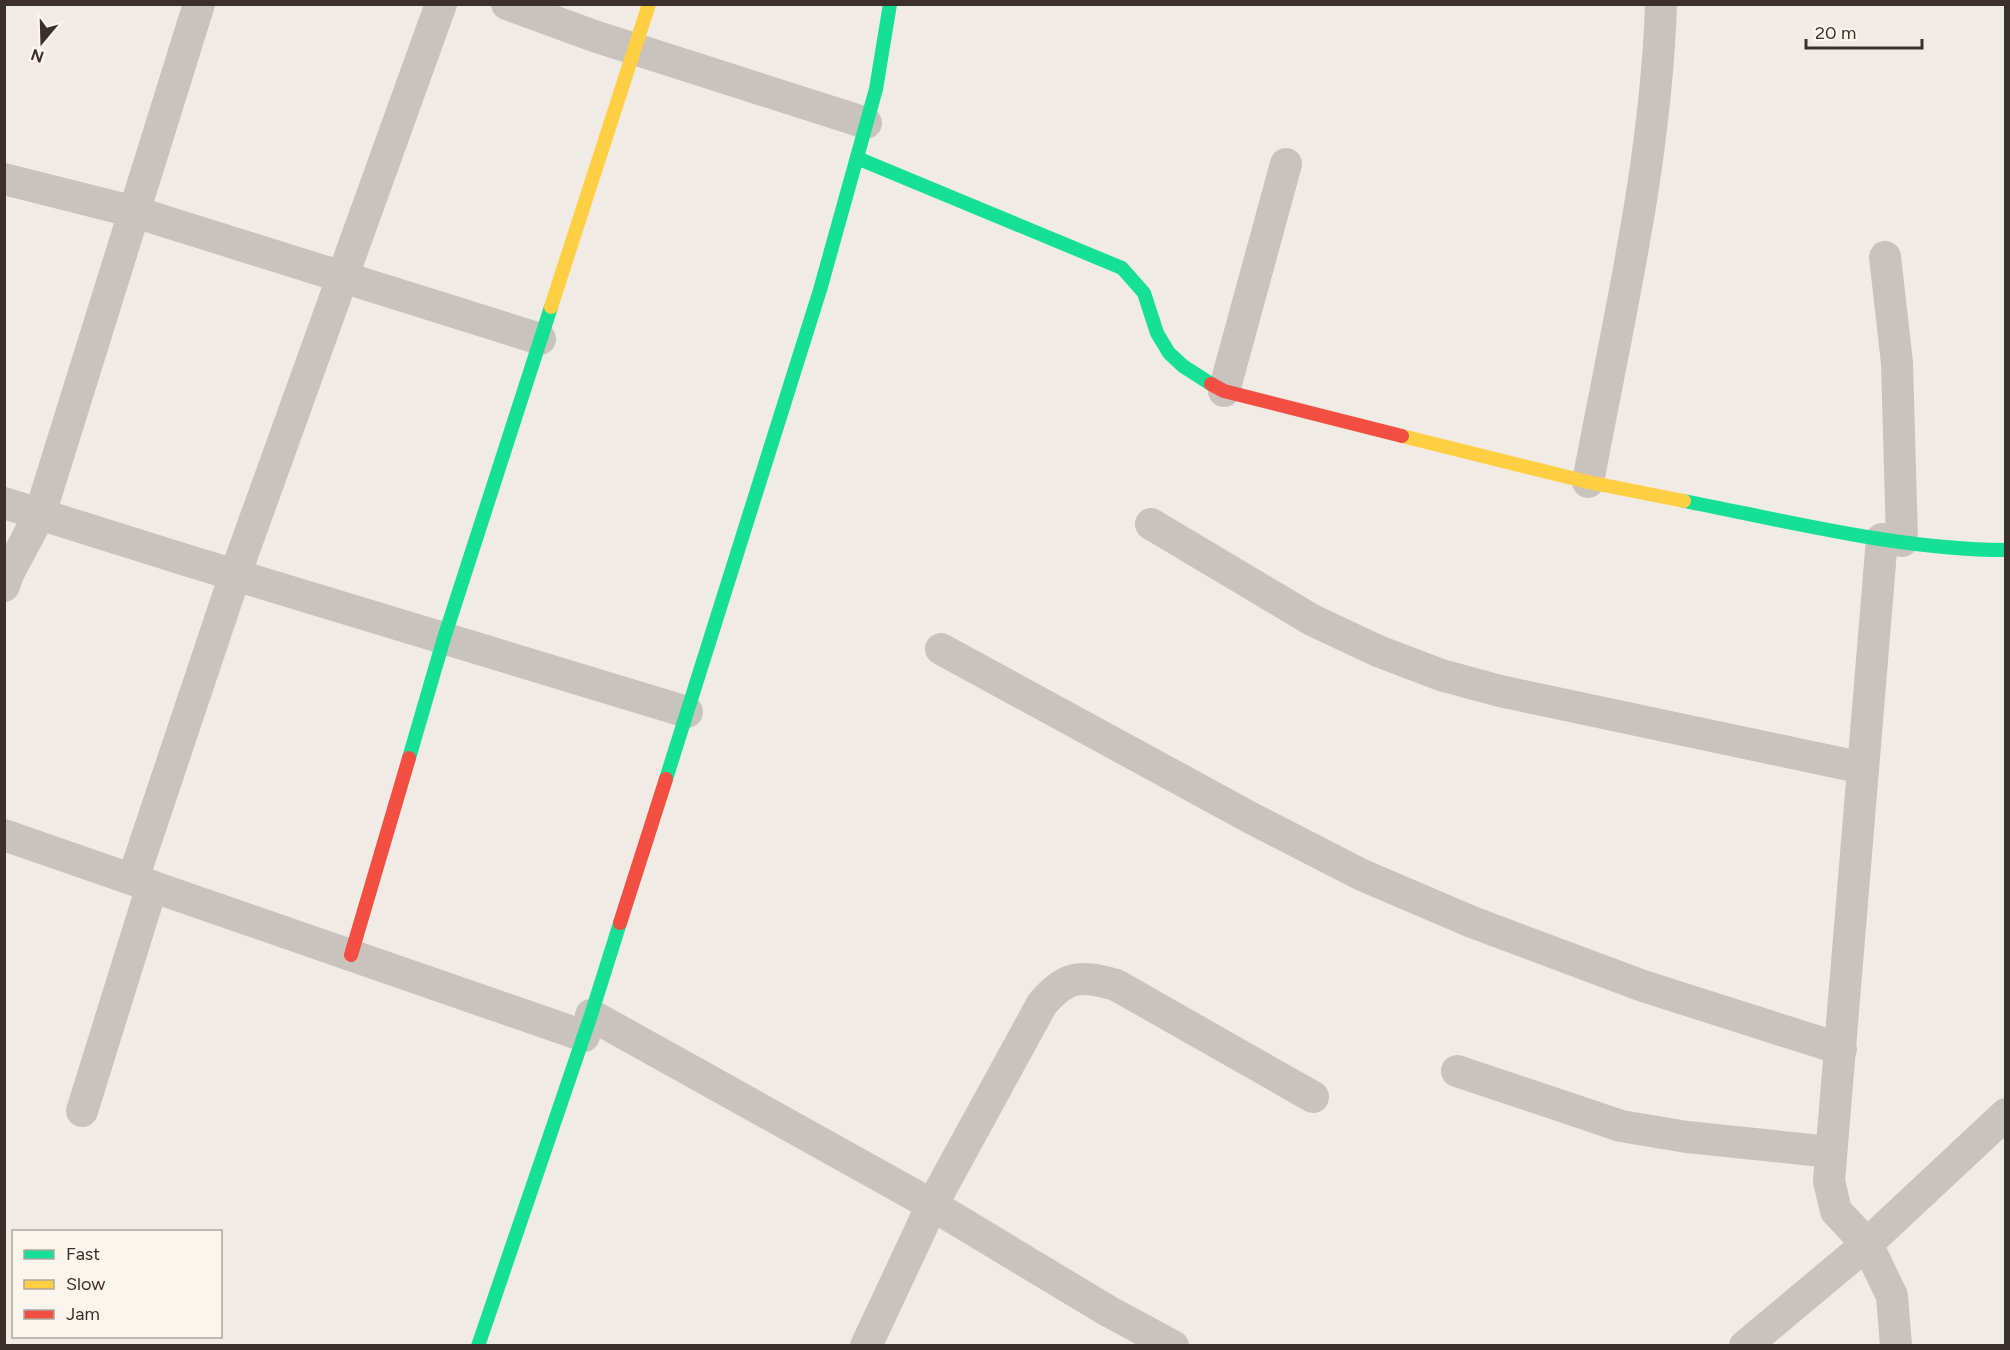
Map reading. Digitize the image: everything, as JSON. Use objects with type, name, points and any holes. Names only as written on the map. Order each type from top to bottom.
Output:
[{"type":"street","points":[[4,586],[40,514],[199,4]]},
{"type":"street","points":[[82,1111],[143,883],[236,575],[441,4]]},
{"type":"street","points":[[507,4],[634,49],[866,123]]},
{"type":"street","points":[[351,956],[444,638],[649,4]]},
{"type":"street","points":[[478,1346],[588,1026],[820,290],[876,89],[890,4]]},
{"type":"street","points":[[1588,482],[1639,212],[1659,53],[1661,4]]},
{"type":"street","points":[[857,158],[1122,268],[1135,279],[1145,295],[1152,321],[1164,348],[1184,367],[1224,391],[1588,482],[1892,540],[1984,550],[2006,550]]},
{"type":"street","points":[[1224,391],[1286,164]]},
{"type":"street","points":[[4,180],[135,212],[540,339]]},
{"type":"street","points":[[1885,257],[1897,363],[1892,540],[1863,768],[1829,1181],[1836,1211],[1867,1244],[1893,1296],[1896,1346]]},
{"type":"street","points":[[4,503],[687,712]]},
{"type":"street","points":[[1151,524],[1312,620],[1378,651],[1441,675],[1500,691],[1863,768]]},
{"type":"street","points":[[941,649],[1251,818],[1362,875],[1472,922],[1632,982],[1841,1049]]},
{"type":"street","points":[[4,835],[351,956],[588,1026],[932,1205],[1108,1311],[1173,1346]]},
{"type":"street","points":[[866,1346],[932,1205],[1042,1004],[1057,987],[1076,979],[1094,979],[1116,985],[1313,1097]]},
{"type":"street","points":[[1457,1071],[1621,1126],[1687,1137],[1832,1152]]},
{"type":"street","points":[[1745,1346],[1867,1244],[2006,1114]]},
{"type":"traffic: fast","points":[[666,779],[820,290],[876,89],[890,4]]},
{"type":"traffic: fast","points":[[857,158],[1122,268],[1144,293],[1157,333],[1169,353],[1183,366],[1211,384]]},
{"type":"traffic: fast","points":[[409,758],[444,638],[551,307]]},
{"type":"traffic: fast","points":[[1684,501],[1885,540],[1966,549],[2006,550]]},
{"type":"traffic: fast","points":[[478,1346],[620,923]]},
{"type":"traffic: slow","points":[[551,307],[649,4]]},
{"type":"traffic: slow","points":[[1402,436],[1588,482],[1684,501]]},
{"type":"traffic: jam","points":[[1211,384],[1224,391],[1402,436]]},
{"type":"traffic: jam","points":[[351,955],[409,758]]},
{"type":"traffic: jam","points":[[620,923],[666,779]]}]
